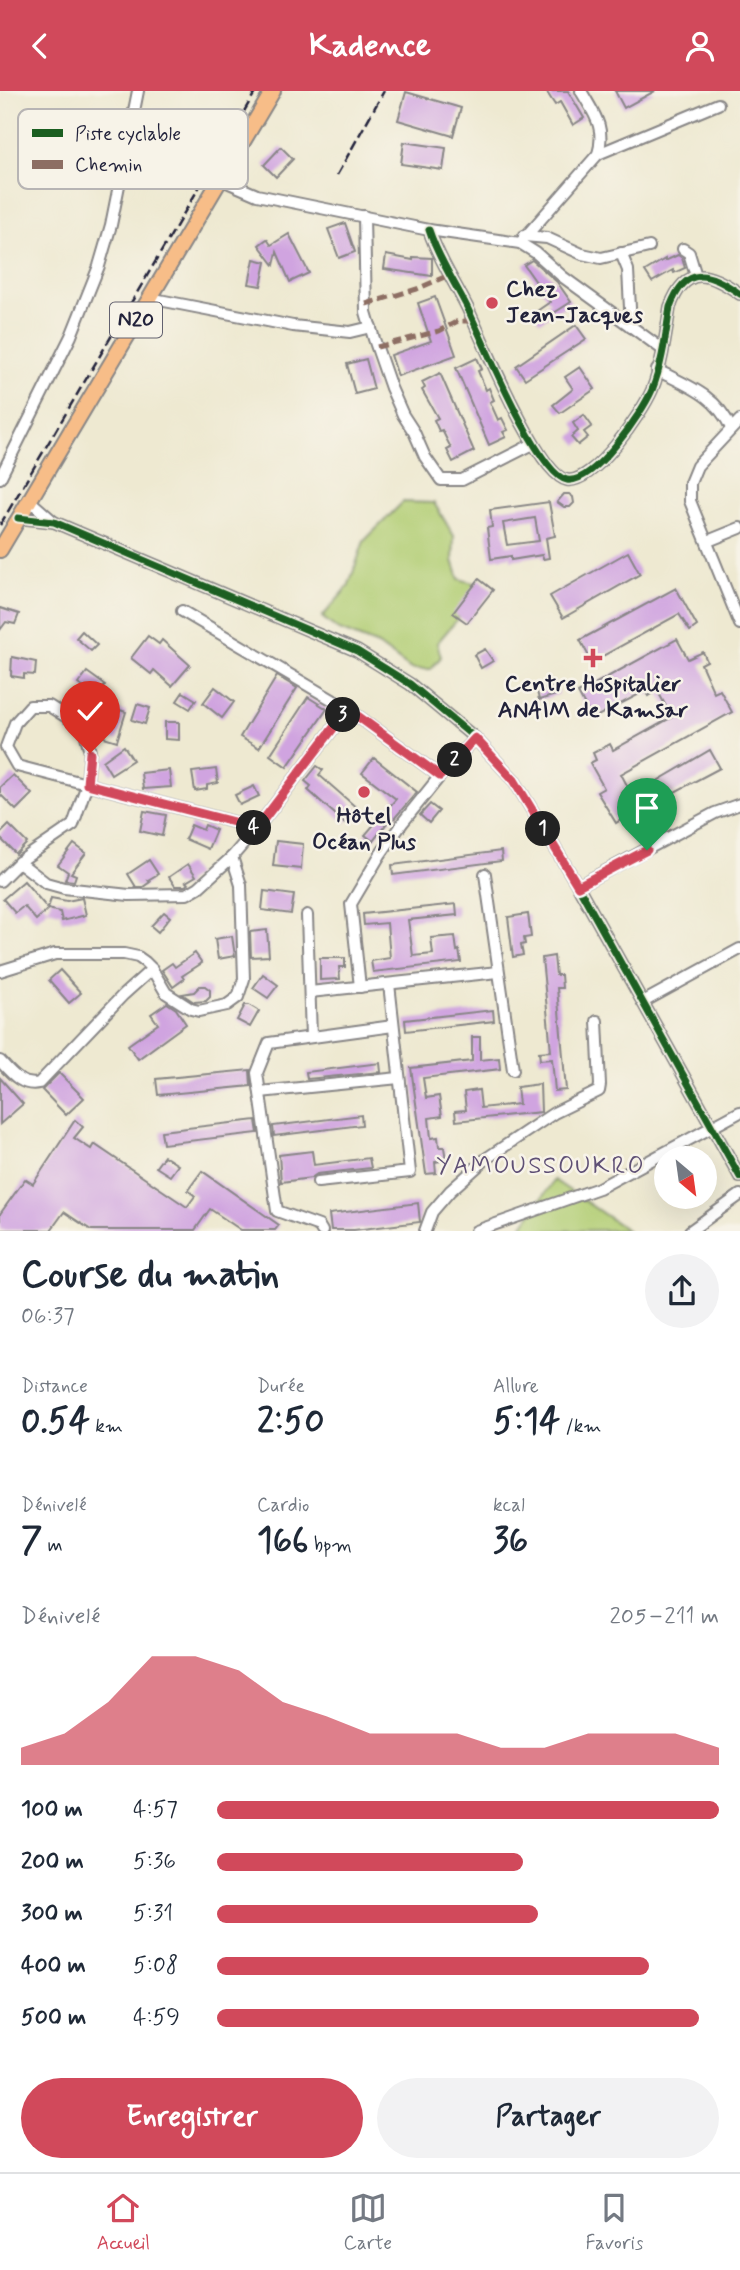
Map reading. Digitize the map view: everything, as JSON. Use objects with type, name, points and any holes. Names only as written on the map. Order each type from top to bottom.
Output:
[{"type":"main road","name":"N20","points":[[248,133],[273,91]]},
{"type":"main road","name":"N20","points":[[0,549],[214,189]]},
{"type":"street","points":[[134,109],[138,91]]},
{"type":"street","points":[[522,239],[598,153],[602,141],[601,128],[582,91]]},
{"type":"street","points":[[598,153],[718,104]]},
{"type":"street","points":[[0,478],[71,336],[99,266],[118,189]]},
{"type":"street","points":[[245,189],[257,194],[429,230],[522,239],[547,238],[582,254],[601,258],[649,247]]},
{"type":"street","points":[[364,216],[366,312],[391,389],[425,457],[441,480],[462,480],[533,444]]},
{"type":"street","points":[[429,230],[436,251],[467,307],[493,366],[533,444],[555,475],[566,480],[579,479],[600,463],[632,424],[652,390],[670,307],[681,285],[696,276],[710,276],[740,294]]},
{"type":"street","points":[[522,239],[562,277],[663,349]]},
{"type":"street","points":[[683,249],[689,253],[696,276]]},
{"type":"street","points":[[621,253],[628,269],[631,327]]},
{"type":"street","points":[[149,297],[293,326],[350,332],[371,327]]},
{"type":"street","points":[[657,370],[704,393],[724,414],[731,428]]},
{"type":"street","points":[[740,420],[697,466],[691,483],[690,501],[740,624]]},
{"type":"street","points":[[29,500],[54,522]]},
{"type":"street","points":[[18,518],[54,522],[357,651],[411,684],[475,738],[514,780],[578,886],[740,1177]]},
{"type":"street","points":[[708,541],[740,528]]},
{"type":"street","points":[[182,611],[348,709],[440,776]]},
{"type":"street","points":[[0,881],[19,862],[74,825],[87,784],[90,753],[84,728],[49,706],[30,706],[15,723],[6,747],[17,766],[87,784],[257,828]]},
{"type":"street","points":[[19,862],[46,883],[64,888],[129,895],[187,894],[199,887],[232,857],[348,709]]},
{"type":"street","points":[[360,987],[351,904],[380,855],[440,776],[475,738]]},
{"type":"street","points":[[578,886],[715,813],[740,804]]},
{"type":"street","points":[[0,971],[55,954],[109,953],[138,957],[152,969],[166,993],[191,1009],[213,1010],[227,1005],[239,997],[244,979],[241,885],[232,857]]},
{"type":"street","points":[[485,874],[513,1070]]},
{"type":"street","points":[[307,915],[311,1037]]},
{"type":"street","points":[[643,1002],[740,949]]},
{"type":"street","points":[[0,1061],[23,1082],[39,1083],[123,995],[152,969]]},
{"type":"street","points":[[310,992],[498,972]]},
{"type":"street","points":[[318,1182],[410,1172],[389,984]]},
{"type":"street","points":[[425,1230],[432,1212],[450,1191],[487,1158],[570,1103],[598,1091],[600,1075],[597,1021]]},
{"type":"street","points":[[322,1230],[319,1226],[277,1211],[257,1073],[269,1043],[393,1026]]},
{"type":"street","points":[[260,1092],[399,1077]]},
{"type":"street","points":[[476,1230],[599,1188],[740,1112]]},
{"type":"street","points":[[690,1230],[740,1195]]},
{"type":"green space","points":[[403,502],[434,503],[454,536],[453,560],[459,579],[477,584],[479,594],[437,643],[441,657],[431,669],[411,669],[378,645],[337,629],[322,617],[348,587],[364,541]]},
{"type":"green space","points":[[554,1180],[627,1230],[519,1231]]},
{"type":"building","points":[[546,91],[568,91],[584,118],[573,125],[560,102],[555,105]]},
{"type":"building","points":[[615,91],[655,91],[624,108]]},
{"type":"building","points":[[406,92],[461,108],[453,136],[398,120]]},
{"type":"building","points":[[404,142],[446,148],[443,170],[401,164]]},
{"type":"building","points":[[281,147],[293,159],[276,177],[264,165]]},
{"type":"building","points":[[345,223],[355,252],[339,258],[328,229]]},
{"type":"building","points":[[289,234],[309,273],[290,282],[277,252],[274,265],[259,245],[267,239],[271,245]]},
{"type":"building","points":[[386,255],[413,260],[413,257],[432,258],[432,276],[384,269]]},
{"type":"building","points":[[678,255],[685,268],[674,273],[673,270],[652,282],[645,271]]},
{"type":"building","points":[[254,259],[266,262],[261,286],[249,284]]},
{"type":"building","points":[[532,260],[557,282],[571,302],[540,322],[534,313],[550,302],[524,265]]},
{"type":"building","points":[[435,297],[456,355],[398,376],[391,355],[431,341],[418,303]]},
{"type":"building","points":[[576,325],[586,339],[525,379],[516,366]]},
{"type":"building","points":[[477,358],[482,369],[478,371],[486,390],[489,388],[494,400],[490,402],[498,420],[502,418],[508,430],[503,432],[506,437],[489,445],[456,368]]},
{"type":"building","points":[[366,359],[374,389],[355,394],[347,364]]},
{"type":"building","points":[[580,367],[595,389],[560,413],[553,405],[573,389],[565,377]]},
{"type":"building","points":[[440,373],[474,451],[453,462],[447,450],[451,448],[442,430],[439,431],[434,420],[438,418],[422,390],[425,388],[422,382]]},
{"type":"building","points":[[584,415],[592,426],[584,432],[588,437],[578,445],[571,437],[578,431],[573,423]]},
{"type":"building","points":[[564,494],[573,497],[574,503],[570,507],[564,507],[557,502]]},
{"type":"building","points":[[549,502],[555,536],[546,538],[549,558],[543,559],[542,555],[511,560],[511,556],[491,559],[487,528],[492,527],[490,510]],"holes":[[[535,518],[539,541],[507,545],[503,523]]]},
{"type":"building","points":[[628,552],[640,574],[563,618],[550,596]]},
{"type":"building","points":[[479,579],[493,590],[467,623],[453,613]]},
{"type":"building","points":[[676,588],[697,626],[690,631],[679,614],[592,662],[580,640]]},
{"type":"building","points":[[0,608],[19,614],[15,624],[6,622],[0,630]]},
{"type":"building","points":[[82,631],[97,645],[91,651],[76,638]]},
{"type":"building","points":[[148,636],[159,644],[162,640],[190,665],[172,686],[154,670],[151,674],[131,658]]},
{"type":"building","points":[[677,639],[688,659],[703,652],[707,661],[701,664],[714,693],[720,690],[732,712],[621,774],[629,789],[621,793],[633,812],[616,823],[597,792],[604,788],[590,763],[596,760],[593,753],[610,744],[613,750],[672,717],[657,690],[648,696],[645,691],[592,719],[578,693]]},
{"type":"building","points":[[485,649],[493,661],[481,668],[474,655]]},
{"type":"building","points":[[12,657],[36,662],[35,675],[24,674],[24,678],[11,676]]},
{"type":"building","points":[[87,672],[105,685],[97,697],[78,684]]},
{"type":"building","points":[[277,676],[297,688],[259,748],[240,737]]},
{"type":"building","points":[[556,685],[559,694],[539,700],[537,691]]},
{"type":"building","points":[[215,687],[234,702],[222,718],[203,703]]},
{"type":"building","points":[[183,692],[196,700],[190,709],[177,701]]},
{"type":"building","points":[[308,697],[327,709],[287,767],[270,755]]},
{"type":"building","points":[[98,703],[126,712],[117,741],[94,734],[91,725]]},
{"type":"building","points":[[137,704],[150,708],[145,724],[132,720]]},
{"type":"building","points":[[165,722],[179,722],[179,740],[165,739]]},
{"type":"building","points":[[124,746],[133,760],[111,774],[103,761]]},
{"type":"building","points":[[710,750],[720,768],[656,802],[647,787]]},
{"type":"building","points":[[374,758],[417,792],[373,841],[365,835],[396,799],[362,773]]},
{"type":"building","points":[[317,766],[323,770],[319,775],[358,809],[345,823],[308,790],[311,786],[305,781]]},
{"type":"building","points":[[216,769],[218,783],[195,791],[192,772]]},
{"type":"building","points":[[169,770],[171,787],[143,789],[141,773]]},
{"type":"building","points":[[13,775],[32,794],[16,810],[0,794],[0,787]]},
{"type":"building","points":[[254,786],[259,796],[240,805],[235,795]]},
{"type":"building","points":[[430,804],[439,811],[429,823],[420,815]]},
{"type":"building","points":[[144,811],[166,815],[162,836],[140,831]]},
{"type":"building","points":[[9,825],[27,843],[16,854],[0,838],[0,834]]},
{"type":"building","points":[[191,825],[203,830],[205,825],[216,830],[208,849],[185,839]]},
{"type":"building","points":[[276,841],[303,844],[301,869],[273,866]]},
{"type":"building","points":[[74,844],[86,853],[71,873],[76,875],[74,881],[65,880],[68,872],[58,865]]},
{"type":"building","points":[[501,851],[502,861],[393,875],[392,865]]},
{"type":"building","points":[[149,860],[158,874],[143,887],[136,887],[128,874]]},
{"type":"building","points":[[188,864],[196,876],[186,882],[188,884],[185,886],[175,886],[169,877]]},
{"type":"building","points":[[24,881],[48,909],[36,920],[24,906],[15,913],[3,899]]},
{"type":"building","points":[[264,891],[294,895],[291,914],[262,910]]},
{"type":"building","points":[[51,898],[67,901],[82,898],[86,915],[62,921],[60,912],[48,909]]},
{"type":"building","points":[[456,904],[457,915],[408,920],[413,956],[433,954],[431,938],[455,936],[461,962],[373,972],[371,961],[390,958],[387,923],[364,925],[363,914]]},
{"type":"building","points":[[164,912],[170,917],[158,932],[151,926]]},
{"type":"building","points":[[528,914],[531,937],[524,938],[525,944],[521,945],[523,955],[513,957],[508,917]]},
{"type":"building","points":[[267,930],[269,956],[251,957],[250,932]]},
{"type":"building","points":[[232,936],[235,956],[218,959],[215,939]]},
{"type":"building","points":[[195,953],[202,963],[182,976],[184,979],[173,987],[162,970],[172,963],[175,967]]},
{"type":"building","points":[[554,956],[556,975],[561,975],[562,988],[557,988],[566,1090],[555,1091],[552,1059],[540,1060],[539,1052],[551,1051],[542,958]]},
{"type":"building","points":[[320,958],[345,958],[345,967],[339,967],[340,979],[320,980]]},
{"type":"building","points":[[60,970],[81,993],[69,1003],[49,980]]},
{"type":"building","points":[[263,974],[278,985],[268,998],[253,988]]},
{"type":"building","points":[[200,986],[210,990],[210,997],[206,1001],[194,1002],[182,994],[194,992]]},
{"type":"building","points":[[167,1003],[176,1009],[186,1024],[138,1059],[128,1045],[158,1024],[151,1014]]},
{"type":"building","points":[[245,1005],[259,1011],[250,1027],[237,1020]]},
{"type":"building","points":[[493,1010],[494,1021],[406,1031],[405,1020]]},
{"type":"building","points":[[472,1037],[480,1037],[480,1060],[499,1058],[500,1069],[423,1078],[426,1098],[439,1096],[442,1116],[429,1118],[431,1138],[438,1137],[439,1147],[444,1147],[446,1160],[435,1162],[436,1173],[426,1174],[411,1068],[472,1061]]},
{"type":"building","points":[[380,1063],[381,1072],[307,1079],[306,1072]]},
{"type":"building","points":[[250,1070],[251,1086],[158,1095],[156,1079]]},
{"type":"building","points":[[59,1073],[84,1098],[66,1115],[42,1090]]},
{"type":"building","points":[[0,1078],[23,1104],[0,1124]]},
{"type":"building","points":[[540,1084],[541,1112],[456,1121],[455,1111],[466,1110],[464,1092],[479,1090],[481,1108],[519,1104],[517,1087]]},
{"type":"building","points":[[361,1115],[362,1125],[274,1136],[273,1126]]},
{"type":"building","points":[[75,1120],[83,1127],[74,1138],[91,1149],[94,1144],[187,1207],[195,1196],[188,1190],[202,1171],[279,1225],[275,1230],[241,1230],[210,1209],[195,1230],[91,1230],[64,1212],[51,1230],[0,1230],[0,1214],[25,1179],[33,1184]]},
{"type":"building","points":[[256,1120],[258,1133],[163,1144],[161,1131]]},
{"type":"building","points":[[312,1151],[314,1165],[369,1158],[371,1168],[317,1174],[311,1178],[281,1182],[279,1155]]},
{"type":"building","points":[[164,1156],[178,1165],[170,1176],[156,1167]]},
{"type":"building","points":[[418,1203],[420,1222],[331,1230],[329,1214]]},
{"type":"railway","points":[[245,109],[256,91]]},
{"type":"railway","points":[[337,175],[384,91]]},
{"type":"railway","points":[[0,525],[198,189]]},
{"type":"marked path","points":[[366,304],[417,289],[449,275]]},
{"type":"marked path","points":[[377,347],[439,331],[458,321],[473,321]]},
{"type":"cycle path","points":[[429,230],[526,431],[555,473],[567,480],[578,478],[603,459],[628,430],[647,401],[658,371],[670,307],[683,284],[691,278],[708,277],[740,294]]},
{"type":"cycle path","points":[[18,518],[54,522],[357,651],[410,684],[475,738],[514,780],[578,886],[740,1177]]},
{"type":"place","name":"Chez Jean-Jacques","points":[[492,303]]},
{"type":"place","name":"Centre Hospitalier ANAIM de Kamsar","points":[[593,658]]},
{"type":"place","name":"Hôtel Océan Plus","points":[[364,792]]},
{"type":"district","name":"YAMOUSSOUKRO","points":[[541,1166]]},
{"type":"route","points":[[90,753],[87,784],[257,828],[348,709],[440,776],[475,738],[514,780],[578,886],[647,850]]}]
